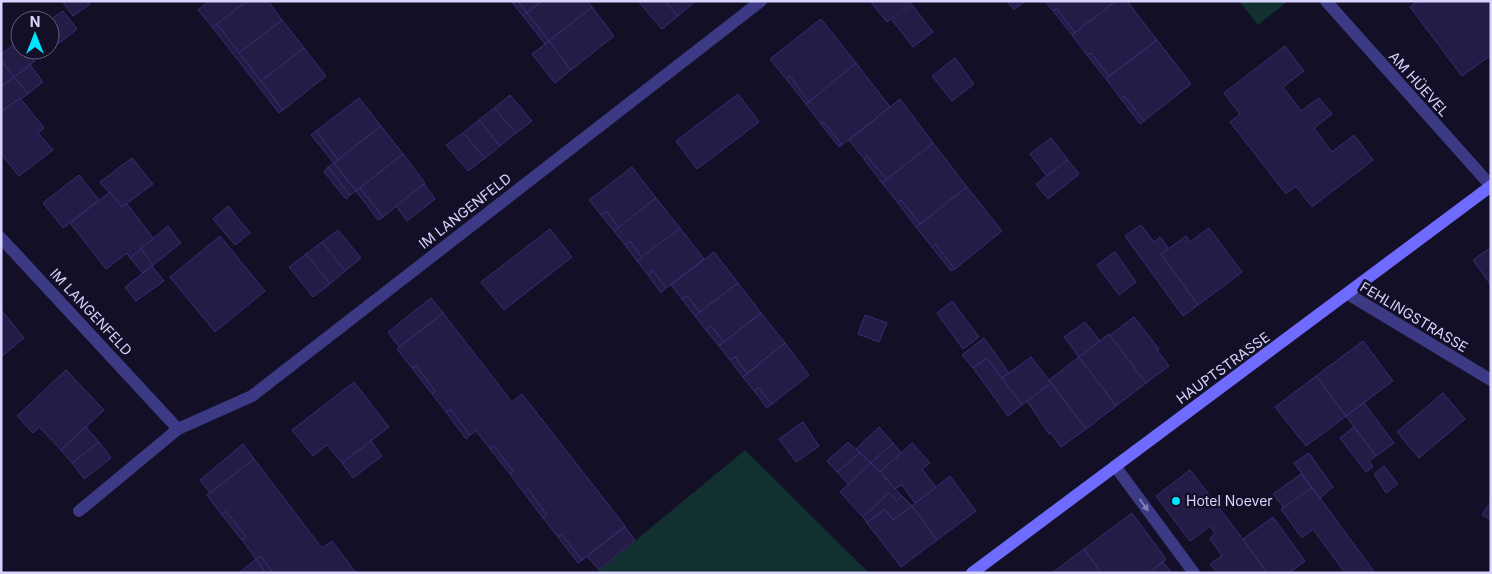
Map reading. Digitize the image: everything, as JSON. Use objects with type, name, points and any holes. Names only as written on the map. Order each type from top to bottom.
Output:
[{"type":"street","name":"IM LANGENFELD","points":[[79,511],[178,429],[252,396],[761,1]]},
{"type":"street","name":"AM HÜEVEL","points":[[1326,1],[1491,186]]},
{"type":"street","name":"HAUPTSTRASSE","points":[[972,573],[1491,186]]},
{"type":"street","name":"IM LANGENFELD","points":[[1,238],[178,429]]},
{"type":"street","name":"FEHLINGSTRASSE","points":[[1348,294],[1491,380]]},
{"type":"street","points":[[1115,466],[1194,573]]},
{"type":"green space","points":[[1239,1],[1286,1],[1287,2],[1258,25]]},
{"type":"green space","points":[[745,450],[869,573],[596,573]]},
{"type":"building","points":[[62,1],[88,1],[90,4],[73,16]]},
{"type":"building","points":[[209,1],[247,1],[213,28],[198,10]]},
{"type":"building","points":[[247,1],[268,1],[282,20],[239,53],[217,24]]},
{"type":"building","points":[[511,1],[518,1],[527,13],[523,16]]},
{"type":"building","points":[[518,1],[542,1],[527,13]]},
{"type":"building","points":[[542,1],[587,1],[592,7],[549,41],[527,13]]},
{"type":"building","points":[[638,1],[665,1],[678,16],[662,29]]},
{"type":"building","points":[[665,1],[692,1],[693,3],[678,16]]},
{"type":"building","points":[[870,1],[914,1],[887,22]]},
{"type":"building","points":[[1007,1],[1025,1],[1014,10]]},
{"type":"building","points":[[1045,1],[1116,1],[1075,33],[1057,9],[1053,11]]},
{"type":"building","points":[[1116,1],[1127,1],[1157,40],[1109,76],[1091,53],[1087,55],[1072,35]]},
{"type":"building","points":[[1418,1],[1491,1],[1491,55],[1462,76],[1410,7]]},
{"type":"building","points":[[912,5],[933,32],[913,47],[892,20]]},
{"type":"building","points":[[592,7],[614,36],[571,70],[549,41]]},
{"type":"building","points":[[1057,9],[1075,33],[1072,35],[1053,11]]},
{"type":"building","points":[[63,11],[77,29],[60,42],[60,13]]},
{"type":"building","points":[[527,13],[549,41],[545,44],[523,16]]},
{"type":"building","points":[[821,19],[856,63],[809,102],[790,76],[786,79],[770,59]]},
{"type":"building","points":[[282,20],[304,48],[261,81],[239,53]]},
{"type":"building","points":[[217,24],[283,110],[279,113],[213,28]]},
{"type":"building","points":[[1157,40],[1191,84],[1144,121],[1124,96],[1121,99],[1106,79]]},
{"type":"building","points":[[549,41],[571,70],[555,83],[532,54]]},
{"type":"building","points":[[1285,46],[1304,71],[1283,87],[1301,111],[1319,98],[1332,114],[1314,128],[1332,152],[1354,135],[1373,160],[1312,207],[1296,186],[1286,194],[1230,122],[1240,114],[1224,93]]},
{"type":"building","points":[[10,48],[10,60],[35,61],[14,77],[1,60],[1,54]]},
{"type":"building","points":[[304,48],[326,76],[283,110],[261,81]]},
{"type":"building","points":[[1091,53],[1109,76],[1106,79],[1087,55]]},
{"type":"building","points":[[955,58],[974,84],[952,101],[932,76]]},
{"type":"building","points":[[1,60],[14,77],[1,87]]},
{"type":"building","points":[[856,63],[890,107],[842,145],[824,122],[821,124],[806,104]]},
{"type":"building","points":[[30,65],[43,82],[28,94],[14,77]]},
{"type":"building","points":[[790,76],[809,102],[806,104],[786,79]]},
{"type":"building","points":[[14,77],[28,94],[1,112],[1,87]]},
{"type":"building","points":[[738,94],[759,122],[697,169],[676,141]]},
{"type":"building","points":[[510,95],[532,121],[516,133],[494,108]]},
{"type":"building","points":[[1124,96],[1144,121],[1140,124],[1121,99]]},
{"type":"building","points":[[20,98],[44,128],[38,133],[53,150],[19,176],[1,154],[1,112]]},
{"type":"building","points":[[359,98],[381,126],[338,160],[316,131]]},
{"type":"building","points":[[900,99],[933,143],[887,180],[867,156],[864,159],[849,140]]},
{"type":"building","points":[[494,108],[516,133],[500,146],[479,120]]},
{"type":"building","points":[[479,120],[500,146],[485,158],[463,133]]},
{"type":"building","points":[[824,122],[842,145],[839,147],[821,124]]},
{"type":"building","points":[[381,126],[403,154],[356,191],[334,163]]},
{"type":"building","points":[[316,131],[338,160],[334,163],[311,135]]},
{"type":"building","points":[[463,133],[485,158],[468,171],[446,145]]},
{"type":"building","points":[[1051,138],[1068,160],[1047,176],[1030,154]]},
{"type":"building","points":[[933,143],[967,187],[920,224],[901,200],[898,203],[882,183]]},
{"type":"building","points":[[403,154],[425,183],[383,217],[360,188]]},
{"type":"building","points":[[867,156],[887,180],[882,183],[864,159]]},
{"type":"building","points":[[132,158],[153,184],[122,207],[100,182]]},
{"type":"building","points":[[1068,160],[1079,174],[1048,199],[1036,184]]},
{"type":"building","points":[[334,163],[356,191],[350,195],[328,167]]},
{"type":"building","points":[[328,167],[350,195],[346,199],[324,172]]},
{"type":"building","points":[[632,167],[656,198],[619,228],[606,211],[601,215],[589,200]]},
{"type":"building","points":[[79,175],[99,200],[63,228],[43,203]]},
{"type":"building","points":[[424,184],[435,199],[407,221],[396,206]]},
{"type":"building","points":[[967,187],[1002,231],[955,269],[935,244],[932,247],[916,227]]},
{"type":"building","points":[[360,188],[383,217],[378,220],[356,191]]},
{"type":"building","points":[[110,192],[122,207],[127,204],[154,239],[130,258],[127,253],[106,269],[70,223]]},
{"type":"building","points":[[656,198],[680,228],[642,258],[630,241],[625,245],[614,231]]},
{"type":"building","points":[[901,200],[920,224],[916,227],[898,203]]},
{"type":"building","points":[[228,206],[250,233],[235,245],[213,219]]},
{"type":"building","points":[[606,211],[619,228],[614,231],[601,215]]},
{"type":"building","points":[[1141,225],[1154,242],[1160,237],[1169,249],[1161,254],[1198,305],[1183,316],[1125,236]]},
{"type":"building","points":[[168,226],[181,243],[153,265],[141,249]]},
{"type":"building","points":[[680,228],[704,259],[666,288],[653,271],[648,275],[637,261]]},
{"type":"building","points":[[1209,228],[1242,272],[1198,305],[1161,254],[1186,236],[1190,242]]},
{"type":"building","points":[[550,229],[572,257],[504,310],[481,282]]},
{"type":"building","points":[[338,230],[361,258],[345,271],[322,242]]},
{"type":"building","points":[[220,236],[265,291],[215,332],[170,277]]},
{"type":"building","points":[[630,241],[642,258],[637,261],[625,245]]},
{"type":"building","points":[[322,242],[345,271],[330,284],[306,254]]},
{"type":"building","points":[[935,244],[955,269],[951,271],[932,247]]},
{"type":"building","points":[[1491,247],[1491,285],[1473,260]]},
{"type":"building","points":[[141,249],[153,265],[143,273],[130,258]]},
{"type":"building","points":[[714,252],[738,283],[700,312],[687,296],[682,299],[671,285]]},
{"type":"building","points":[[1115,252],[1136,282],[1119,295],[1097,265]]},
{"type":"building","points":[[306,254],[330,284],[313,297],[289,267]]},
{"type":"building","points":[[152,266],[164,281],[136,301],[125,287]]},
{"type":"building","points":[[653,271],[666,288],[661,293],[648,275]]},
{"type":"building","points":[[738,283],[761,313],[724,342],[711,326],[706,330],[695,316]]},
{"type":"building","points":[[687,296],[700,312],[695,316],[682,299]]},
{"type":"building","points":[[431,298],[443,313],[399,347],[388,332]]},
{"type":"building","points":[[952,301],[979,337],[963,349],[937,313]]},
{"type":"building","points":[[1,310],[24,338],[1,357]]},
{"type":"building","points":[[443,313],[512,402],[522,394],[625,526],[582,560],[561,534],[558,537],[543,518],[547,515],[528,489],[524,493],[510,474],[513,471],[494,446],[490,449],[476,431],[470,435],[450,409],[446,412],[432,394],[435,391],[416,366],[412,368],[397,349]]},
{"type":"building","points":[[761,313],[785,343],[747,373],[735,357],[730,360],[719,346]]},
{"type":"building","points":[[865,315],[887,323],[879,342],[858,334]]},
{"type":"building","points":[[1134,317],[1159,349],[1157,350],[1169,366],[1146,383],[1110,335]]},
{"type":"building","points":[[1085,322],[1100,341],[1079,357],[1064,337]]},
{"type":"building","points":[[711,326],[724,342],[719,346],[706,330]]},
{"type":"building","points":[[1109,334],[1146,383],[1116,406],[1079,357]]},
{"type":"building","points":[[984,338],[1009,373],[1002,378],[987,358],[973,368],[962,355]]},
{"type":"building","points":[[1363,341],[1393,381],[1346,416],[1316,376]]},
{"type":"building","points":[[785,343],[809,375],[772,404],[758,387],[754,391],[743,377]]},
{"type":"building","points":[[735,357],[747,373],[743,377],[730,360]]},
{"type":"building","points":[[1031,357],[1051,383],[1022,405],[1002,378]]},
{"type":"building","points":[[1079,357],[1116,406],[1086,429],[1049,380]]},
{"type":"building","points":[[987,358],[1022,405],[1008,416],[973,368]]},
{"type":"building","points":[[416,366],[435,391],[432,394],[412,368]]},
{"type":"building","points":[[66,370],[104,410],[61,450],[39,427],[33,433],[17,416]]},
{"type":"building","points":[[1316,376],[1346,416],[1306,446],[1275,407]]},
{"type":"building","points":[[354,382],[389,427],[342,463],[327,445],[313,456],[292,430]]},
{"type":"building","points":[[1051,383],[1086,429],[1061,447],[1051,433],[1049,434],[1027,401]]},
{"type":"building","points":[[758,387],[772,404],[767,408],[754,391]]},
{"type":"building","points":[[1443,393],[1465,419],[1419,458],[1397,432]]},
{"type":"building","points":[[1364,403],[1394,443],[1376,456],[1346,416]]},
{"type":"building","points":[[450,409],[470,435],[466,439],[446,412]]},
{"type":"building","points":[[803,422],[819,446],[796,462],[779,439]]},
{"type":"building","points":[[86,427],[99,442],[72,463],[61,450]]},
{"type":"building","points":[[879,427],[893,443],[871,463],[856,449]]},
{"type":"building","points":[[1354,427],[1376,456],[1369,461],[1373,467],[1366,472],[1340,438]]},
{"type":"building","points":[[371,441],[382,456],[353,478],[342,463]]},
{"type":"building","points":[[99,442],[111,458],[84,479],[72,463]]},
{"type":"building","points":[[848,442],[860,453],[837,472],[827,461]]},
{"type":"building","points":[[893,443],[901,453],[880,472],[871,463]]},
{"type":"building","points":[[912,443],[930,463],[922,469],[936,487],[915,503],[902,485],[894,489],[881,471]]},
{"type":"building","points":[[243,444],[254,459],[210,493],[200,480]]},
{"type":"building","points":[[494,446],[513,471],[510,474],[490,449]]},
{"type":"building","points":[[860,453],[871,463],[849,485],[837,472]]},
{"type":"building","points":[[1309,453],[1333,487],[1320,498],[1294,463]]},
{"type":"building","points":[[254,459],[322,548],[332,541],[356,573],[273,573],[260,556],[256,559],[242,540],[246,537],[226,511],[222,515],[207,495]]},
{"type":"building","points":[[871,463],[902,496],[897,501],[889,493],[863,517],[840,492]]},
{"type":"building","points":[[1384,466],[1398,484],[1386,493],[1374,474]]},
{"type":"building","points":[[1190,470],[1267,573],[1217,573],[1210,564],[1222,556],[1210,539],[1215,533],[1210,526],[1190,541],[1156,496]]},
{"type":"building","points":[[1301,474],[1312,488],[1284,508],[1273,494]]},
{"type":"building","points":[[950,476],[976,511],[937,540],[912,506]]},
{"type":"building","points":[[1312,488],[1375,573],[1345,573],[1313,529],[1302,538],[1281,509]]},
{"type":"building","points":[[528,489],[547,515],[543,518],[524,493]]},
{"type":"building","points":[[889,493],[897,501],[902,496],[912,506],[893,520],[885,509],[867,523],[863,517]]},
{"type":"building","points":[[1491,501],[1491,520],[1482,515]]},
{"type":"building","points":[[912,506],[937,540],[901,567],[867,523],[885,509],[893,520]]},
{"type":"building","points":[[226,511],[246,537],[242,540],[222,515]]},
{"type":"building","points":[[1132,513],[1166,559],[1149,573],[1101,573],[1084,549]]},
{"type":"building","points":[[1273,517],[1305,561],[1289,573],[1267,573],[1243,539]]},
{"type":"building","points":[[625,527],[635,540],[599,570],[587,556]]},
{"type":"building","points":[[561,534],[582,560],[578,563],[558,537]]},
{"type":"building","points":[[1084,549],[1101,573],[1052,573]]},
{"type":"building","points":[[260,556],[273,573],[266,573],[256,559]]},
{"type":"building","points":[[256,559],[266,573],[240,572]]},
{"type":"building","points":[[1163,562],[1171,572],[1149,573]]},
{"type":"place","name":"Hotel Noever","points":[[1176,501]]}]
